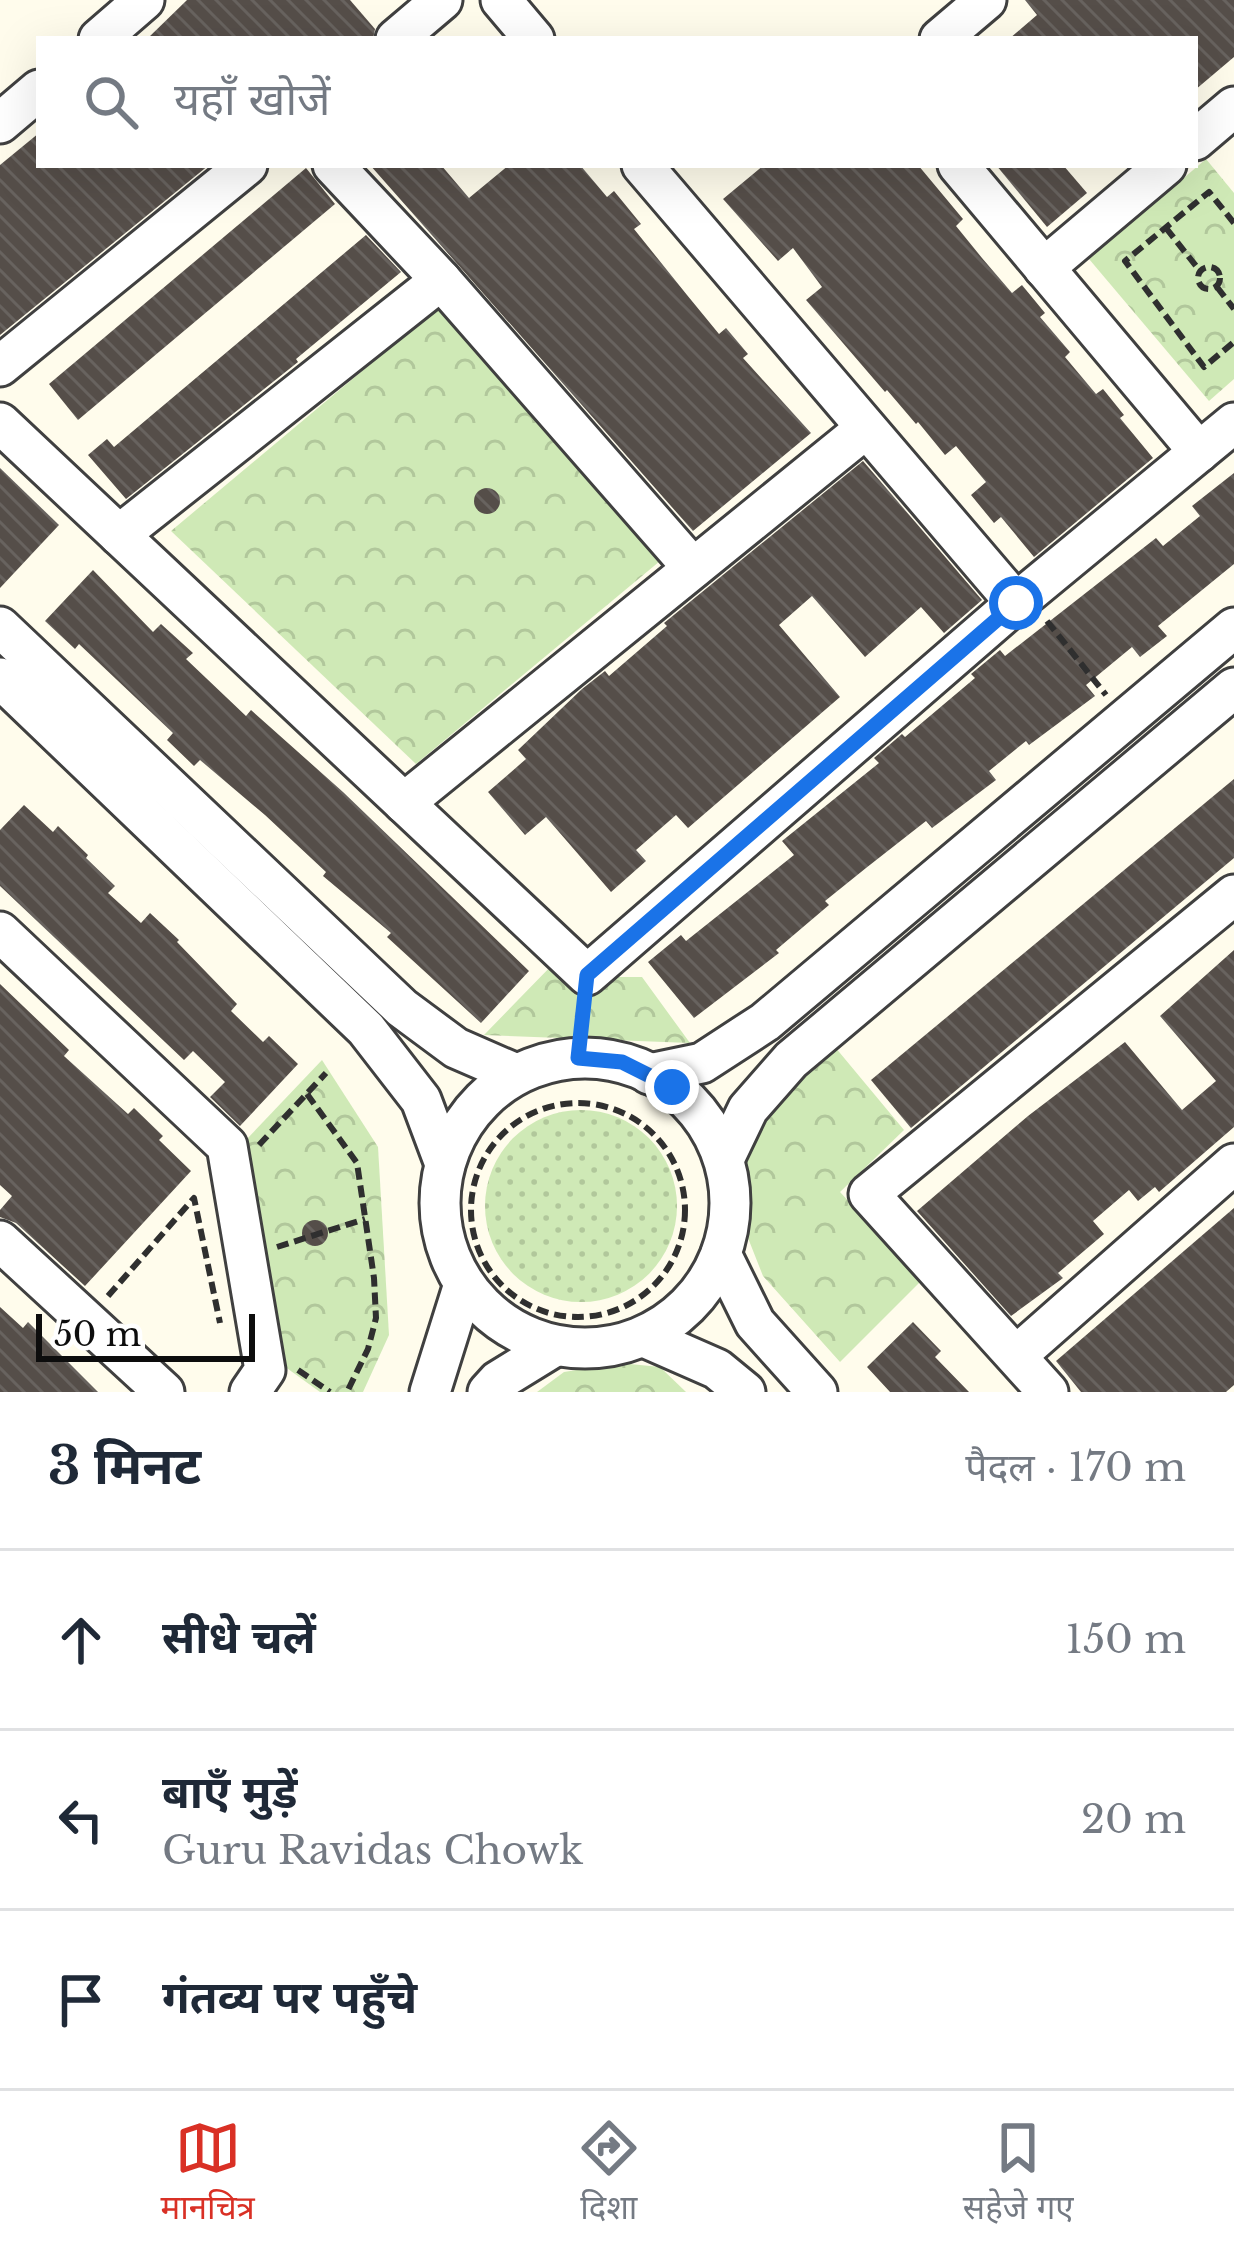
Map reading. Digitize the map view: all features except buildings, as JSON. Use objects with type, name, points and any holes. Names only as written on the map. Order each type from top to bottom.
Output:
[{"type":"street","points":[[103,36],[145,0]]},
{"type":"street","points":[[400,36],[442,0]]},
{"type":"street","points":[[501,0],[532,36]]},
{"type":"street","points":[[944,36],[986,0]]},
{"type":"street","points":[[0,124],[36,93]]},
{"type":"street","points":[[1198,137],[1234,107]]},
{"type":"street","points":[[0,367],[243,168]]},
{"type":"street","points":[[336,168],[441,280],[693,568]]},
{"type":"street","points":[[645,168],[865,429],[1021,599]]},
{"type":"street","points":[[961,168],[1199,452]]},
{"type":"street","points":[[1044,268],[1162,168]]},
{"type":"street","points":[[119,536],[441,280]]},
{"type":"street","points":[[0,423],[587,975],[1021,599],[1234,423]]},
{"type":"street","points":[[404,803],[865,429]]},
{"type":"street","points":[[0,626],[402,1008],[456,1048],[516,1075]]},
{"type":"street","points":[[649,1074],[702,1063],[766,1022],[1234,628]]},
{"type":"street","points":[[0,678],[366,1029],[421,1100],[445,1164]]},
{"type":"street","points":[[724,1159],[748,1109],[791,1060],[1234,688]]},
{"type":"street","points":[[1048,1392],[868,1194],[1234,895]]},
{"type":"street","points":[[0,932],[227,1146],[265,1370],[250,1392]]},
{"type":"street","points":[[556,1060],[622,1062],[672,1087],[699,1113],[724,1159],[731,1202],[721,1254],[690,1305],[644,1337],[600,1348],[554,1346],[498,1321],[464,1284],[448,1252],[439,1205],[445,1164],[458,1132],[476,1106],[516,1075],[556,1060]]},
{"type":"street","points":[[1017,1355],[1234,1164]]},
{"type":"street","points":[[0,1241],[164,1392]]},
{"type":"street","points":[[721,1254],[755,1322],[817,1392]]},
{"type":"street","points":[[430,1392],[464,1284]]},
{"type":"street","points":[[644,1337],[717,1369],[745,1392]]},
{"type":"street","points":[[488,1392],[554,1346]]},
{"type":"path","points":[[1234,223],[1209,192],[1125,261],[1204,368],[1234,342]]},
{"type":"path","points":[[1166,228],[1200,271]]},
{"type":"path","points":[[1206,267],[1216,270],[1220,276],[1217,287],[1202,288],[1197,282],[1200,271],[1206,267]]},
{"type":"path","points":[[1217,287],[1234,309]]},
{"type":"path","points":[[1021,599],[1111,702]]},
{"type":"path","points":[[578,1058],[587,975]]},
{"type":"path","points":[[326,1073],[307,1094],[357,1163],[376,1318],[368,1349],[346,1392]]},
{"type":"path","points":[[584,1103],[615,1109],[666,1148],[680,1178],[686,1209],[682,1240],[668,1269],[647,1293],[621,1310],[590,1317],[558,1316],[529,1306],[503,1287],[484,1262],[473,1231],[471,1199],[479,1167],[496,1139],[521,1118],[551,1106],[584,1103]]},
{"type":"path","points":[[102,1303],[194,1198],[220,1323]]},
{"type":"path","points":[[269,1250],[364,1219]]},
{"type":"green space","points":[[1206,159],[1234,193],[1234,379],[1209,401],[1089,259]]},
{"type":"green space","points":[[448,299],[666,556],[416,764],[171,531]]},
{"type":"green space","points":[[555,962],[581,977],[642,977],[690,1043],[484,1035]]},
{"type":"green space","points":[[835,1047],[904,1130],[840,1192],[922,1280],[840,1362],[763,1276],[748,1238],[744,1184],[745,1148],[762,1118]]},
{"type":"green space","points":[[322,1060],[378,1147],[389,1335],[363,1392],[320,1392],[277,1361],[245,1141]]},
{"type":"green space","points":[[581,1110],[618,1117],[649,1138],[670,1169],[677,1206],[670,1243],[649,1274],[618,1295],[581,1302],[544,1295],[513,1274],[492,1243],[485,1206],[492,1169],[513,1138],[544,1117]]},
{"type":"green space","points":[[620,1363],[660,1367],[686,1392],[537,1392],[564,1372]]},
{"type":"route","points":[[672,1087],[636,1066],[578,1058],[587,975],[1016,603]]}]
